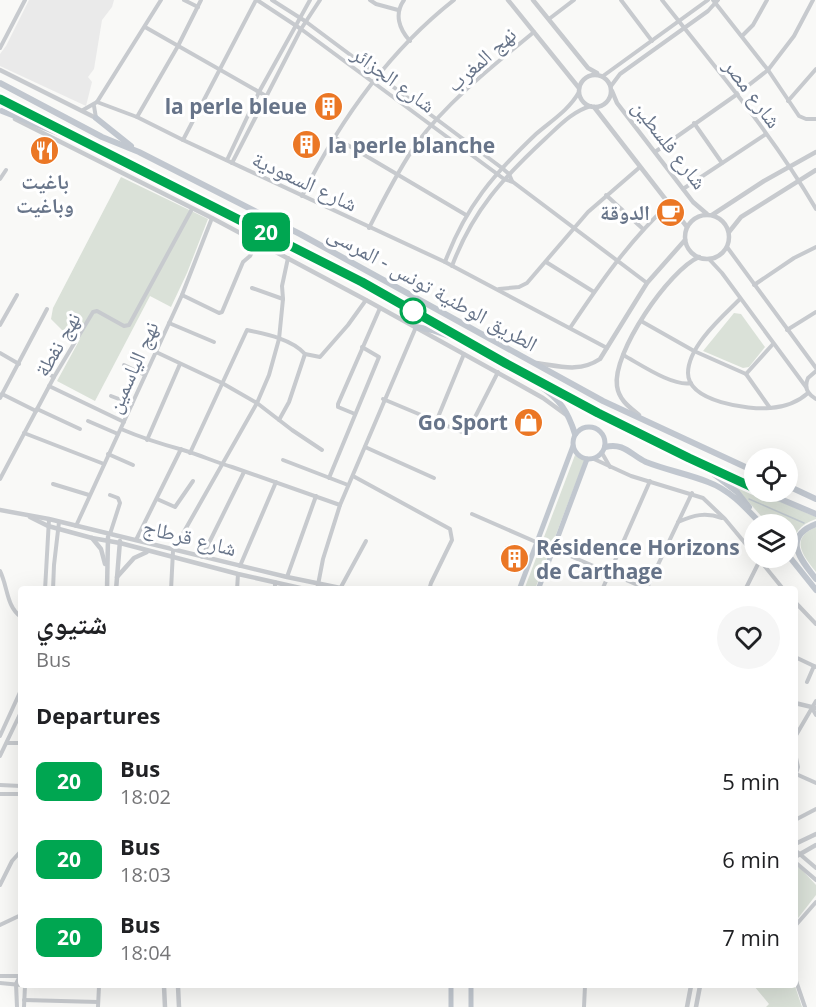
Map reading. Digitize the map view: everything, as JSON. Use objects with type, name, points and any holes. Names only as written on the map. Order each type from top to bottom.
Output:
[{"type":"highway","name":"الطريق الوطنية تونس - المرسى","points":[[0,83],[102,137],[139,152],[310,239],[603,401],[744,466]]},
{"type":"highway","name":"الطريق الوطنية تونس - المرسى","points":[[0,99],[362,282],[505,363],[689,458],[744,483]]},
{"type":"highway","points":[[1,112],[95,147]]},
{"type":"highway","points":[[96,118],[139,152]]},
{"type":"highway","points":[[416,327],[432,330],[472,345]]},
{"type":"highway","points":[[505,363],[554,395],[570,417],[575,434]]},
{"type":"highway","points":[[604,450],[619,446],[626,448],[644,461],[709,482],[732,495],[752,514]]},
{"type":"highway","points":[[689,458],[719,477],[737,492],[754,514]]},
{"type":"highway","points":[[798,491],[816,499]]},
{"type":"highway","points":[[788,502],[816,514]]},
{"type":"highway","points":[[816,524],[800,533],[796,549],[801,560],[816,579]]},
{"type":"highway","points":[[798,568],[816,590]]},
{"type":"main road","points":[[520,586],[573,447],[575,434],[585,427],[598,429],[604,435],[604,450],[590,459],[540,586]]},
{"type":"main road","points":[[573,447],[577,454],[590,459]]},
{"type":"main road","points":[[451,988],[451,1007]]},
{"type":"main road","points":[[471,988],[471,1007]]},
{"type":"street","points":[[0,48],[2,39],[25,0]]},
{"type":"street","points":[[83,110],[95,104],[161,0]]},
{"type":"street","points":[[184,0],[198,7]]},
{"type":"street","points":[[137,117],[178,46],[201,0]]},
{"type":"street","points":[[183,140],[257,0]]},
{"type":"street","name":"شارع الجزائر","points":[[257,0],[301,29],[504,179],[513,182],[647,283]]},
{"type":"street","name":"شارع الجزائر","points":[[272,0],[305,21],[502,168],[513,182]]},
{"type":"street","points":[[227,160],[259,92],[310,0]]},
{"type":"street","points":[[232,163],[305,21],[320,0]]},
{"type":"street","points":[[370,0],[398,10]]},
{"type":"street","points":[[404,0],[398,10],[399,26],[410,41]]},
{"type":"street","points":[[302,196],[334,137],[378,76],[447,2],[454,0]]},
{"type":"street","points":[[508,0],[579,90],[583,101],[592,106]]},
{"type":"street","points":[[533,0],[588,68],[601,75],[611,89]]},
{"type":"street","points":[[549,19],[574,0]]},
{"type":"street","points":[[621,0],[652,41]]},
{"type":"street","name":"شارع مصر","points":[[662,0],[766,134],[816,209]]},
{"type":"street","points":[[445,262],[454,237],[466,215],[496,173],[573,103],[584,79],[594,74],[601,75],[708,0]]},
{"type":"street","points":[[741,36],[753,25],[767,0]]},
{"type":"street","points":[[655,152],[768,70],[794,36],[813,0]]},
{"type":"street","points":[[452,266],[470,226],[487,198],[504,179],[580,109],[606,103],[620,74],[684,28],[716,1],[800,116],[806,119],[816,119]]},
{"type":"street","points":[[145,27],[266,96]]},
{"type":"street","name":"نهج المغرب","points":[[369,228],[417,143],[486,72],[534,32]]},
{"type":"street","points":[[788,101],[816,69]]},
{"type":"street","points":[[0,70],[96,118]]},
{"type":"street","name":"شارع فلسطين","points":[[611,89],[617,103],[693,202],[710,215]]},
{"type":"street","points":[[95,104],[96,118]]},
{"type":"street","name":"شارع السعودية","points":[[95,104],[137,117],[445,262],[608,348]]},
{"type":"street","name":"شارع فلسطين","points":[[592,106],[687,227]]},
{"type":"street","points":[[1,112],[288,258],[465,353],[543,398],[570,417]]},
{"type":"street","points":[[694,123],[722,163]]},
{"type":"street","points":[[683,189],[766,134]]},
{"type":"street","points":[[334,137],[466,215]]},
{"type":"street","points":[[535,363],[562,368],[579,368],[595,362],[608,348],[626,314],[647,283],[685,240],[687,227],[695,218],[710,215],[816,152]]},
{"type":"street","points":[[498,289],[519,287],[527,283],[572,228],[606,195],[640,167]]},
{"type":"street","points":[[0,179],[6,170]]},
{"type":"street","points":[[685,240],[690,251],[699,257],[709,259],[718,257],[727,247],[729,232],[741,218],[816,170]]},
{"type":"street","points":[[606,195],[643,229]]},
{"type":"street","points":[[570,328],[616,260],[669,204]]},
{"type":"street","name":"نهج نفطة","points":[[0,479],[54,377],[93,312],[97,311],[124,326],[129,325],[192,209]]},
{"type":"street","points":[[710,215],[724,222],[729,232]]},
{"type":"street","name":"نهج الياسمين","points":[[76,526],[182,295],[212,218]]},
{"type":"street","points":[[182,295],[220,313],[243,262],[250,256],[257,242]]},
{"type":"street","points":[[727,247],[816,369],[808,378],[806,387]]},
{"type":"street","points":[[754,285],[794,258],[816,247]]},
{"type":"street","points":[[650,424],[632,410],[620,396],[617,378],[623,355],[641,321],[664,288],[689,261],[699,257]]},
{"type":"street","points":[[171,586],[173,550],[257,403],[269,375],[279,339],[282,286],[288,258]]},
{"type":"street","points":[[709,259],[806,387],[808,393],[816,399]]},
{"type":"street","points":[[546,262],[594,292]]},
{"type":"street","points":[[252,288],[283,299]]},
{"type":"street","points":[[0,325],[17,296]]},
{"type":"street","points":[[740,299],[694,351],[688,373],[691,383],[699,392],[720,402],[750,408],[785,406],[808,393]]},
{"type":"street","points":[[190,453],[247,330],[293,344],[304,354],[318,357],[348,326],[366,300]]},
{"type":"street","points":[[355,414],[338,407],[338,404],[380,308]]},
{"type":"street","points":[[47,309],[1,396],[80,429]]},
{"type":"street","points":[[787,330],[816,312]]},
{"type":"street","points":[[641,321],[694,351],[746,374],[771,408]]},
{"type":"street","points":[[169,323],[214,342]]},
{"type":"street","points":[[318,586],[323,559],[340,505],[383,399],[416,327]]},
{"type":"street","points":[[746,374],[773,344]]},
{"type":"street","points":[[330,478],[379,357],[362,347]]},
{"type":"street","points":[[156,352],[222,383],[257,403],[322,450]]},
{"type":"street","points":[[0,353],[18,364]]},
{"type":"street","points":[[436,422],[465,353]]},
{"type":"street","points":[[279,420],[289,402],[304,354]]},
{"type":"street","points":[[623,355],[669,379],[682,384],[691,383]]},
{"type":"street","points":[[147,440],[180,364]]},
{"type":"street","points":[[124,365],[145,375]]},
{"type":"street","points":[[38,368],[54,377]]},
{"type":"street","points":[[383,399],[464,433],[468,431],[498,372]]},
{"type":"street","points":[[49,386],[124,422]]},
{"type":"street","points":[[111,396],[132,404]]},
{"type":"street","points":[[88,421],[118,434]]},
{"type":"street","points":[[121,429],[147,440],[181,449],[220,465],[232,467],[340,505]]},
{"type":"street","points":[[24,433],[104,464]]},
{"type":"street","points":[[365,447],[435,478]]},
{"type":"street","points":[[136,541],[181,449]]},
{"type":"street","points":[[604,450],[610,467]]},
{"type":"street","points":[[108,454],[133,465]]},
{"type":"street","points":[[590,459],[631,476],[703,498],[744,542]]},
{"type":"street","points":[[283,460],[348,485]]},
{"type":"street","points":[[202,557],[244,472]]},
{"type":"street","points":[[353,476],[450,529],[452,540],[430,586]]},
{"type":"street","points":[[157,499],[175,507],[193,481]]},
{"type":"street","points":[[604,586],[650,481]]},
{"type":"street","points":[[240,566],[276,482]]},
{"type":"street","points":[[53,484],[89,495]]},
{"type":"street","points":[[648,586],[692,494]]},
{"type":"street","points":[[106,586],[109,536],[120,503],[118,498],[110,495]]},
{"type":"street","points":[[287,577],[316,496]]},
{"type":"street","name":"شارع قرطاج","points":[[0,510],[76,526],[109,536],[148,552],[292,586]]},
{"type":"street","points":[[472,513],[536,542]]},
{"type":"street","name":"شارع قرطاج","points":[[22,514],[48,526],[92,538],[109,536]]},
{"type":"street","points":[[678,522],[700,514],[713,514],[725,519]]},
{"type":"street","points":[[45,586],[49,519]]},
{"type":"street","points":[[54,586],[58,522]]},
{"type":"street","points":[[92,538],[101,549],[107,572]]},
{"type":"street","points":[[116,586],[120,540]]},
{"type":"street","name":"شارع قرطاج","points":[[120,540],[136,541],[326,586]]},
{"type":"street","points":[[342,586],[366,541]]},
{"type":"street","points":[[554,549],[640,586]]},
{"type":"street","points":[[116,579],[134,558],[148,552]]},
{"type":"street","points":[[747,586],[755,568]]},
{"type":"street","points":[[766,568],[781,586]]},
{"type":"street","points":[[0,571],[11,608],[18,614]]},
{"type":"street","points":[[237,586],[238,574]]},
{"type":"street","points":[[275,582],[276,586]]},
{"type":"street","points":[[798,605],[816,624]]},
{"type":"street","points":[[798,658],[815,666],[807,682]]},
{"type":"street","points":[[0,736],[18,697]]},
{"type":"street","points":[[798,732],[816,701]]},
{"type":"street","points":[[798,704],[814,707]]},
{"type":"street","points":[[814,707],[816,715]]},
{"type":"street","points":[[0,756],[18,723]]},
{"type":"street","points":[[7,743],[18,743]]},
{"type":"street","points":[[798,776],[816,783]]},
{"type":"street","points":[[0,785],[18,786]]},
{"type":"street","points":[[0,794],[18,794]]},
{"type":"street","points":[[798,818],[816,809]]},
{"type":"street","points":[[798,843],[816,834]]},
{"type":"street","points":[[816,845],[800,854],[816,868]]},
{"type":"street","points":[[0,885],[18,854]]},
{"type":"street","points":[[798,865],[816,880]]},
{"type":"street","points":[[798,923],[816,902]]},
{"type":"street","points":[[0,925],[18,916]]},
{"type":"street","points":[[0,976],[18,975]]},
{"type":"street","points":[[0,983],[18,985]]},
{"type":"street","points":[[798,987],[805,1007]]},
{"type":"street","points":[[17,1007],[20,988]]},
{"type":"street","points":[[22,988],[24,1007]]},
{"type":"street","points":[[24,1000],[98,1005],[99,988]]},
{"type":"street","points":[[164,988],[165,1007]]},
{"type":"street","points":[[178,988],[179,1007]]},
{"type":"street","points":[[584,1007],[585,988]]},
{"type":"street","points":[[687,1007],[691,988]]},
{"type":"street","points":[[696,1007],[700,988]]},
{"type":"shaded area","points":[[29,0],[114,0],[112,7],[102,20],[94,69],[88,77],[92,82],[86,106],[0,66],[0,54]]},
{"type":"shaded area","points":[[121,177],[208,219],[171,307],[150,296],[95,401],[57,381],[80,339],[62,330],[51,319],[53,308]]},
{"type":"shaded area","points":[[734,313],[741,314],[765,347],[749,367],[743,368],[703,351]]},
{"type":"shaded area","points":[[575,455],[585,459],[536,586],[526,586]]},
{"type":"shaded area","points":[[732,480],[744,485],[744,497],[731,482]]},
{"type":"shaded area","points":[[749,502],[782,502],[816,519],[798,531],[798,514],[759,514]]},
{"type":"shaded area","points":[[816,527],[816,572],[803,554],[801,542],[808,531]]},
{"type":"shaded area","points":[[798,867],[816,885],[816,895],[798,918]]},
{"type":"shaded area","points":[[756,988],[796,988],[802,1007],[766,1007],[769,1004]]},
{"type":"waterway","points":[[756,502],[804,523]]},
{"type":"bus line","name":"20","points":[[0,99],[294,246],[598,413],[744,483]]},
{"type":"place","name":"la perle bleue","points":[[328,106]]},
{"type":"place","name":"la perle blanche","points":[[307,145]]},
{"type":"place","name":"باغيت وباغيت","points":[[45,150]]},
{"type":"place","name":"الدوقة","points":[[671,212]]},
{"type":"place","name":"Go Sport","points":[[529,422]]},
{"type":"place","name":"Résidence Horizons de Carthage","points":[[515,559]]}]
